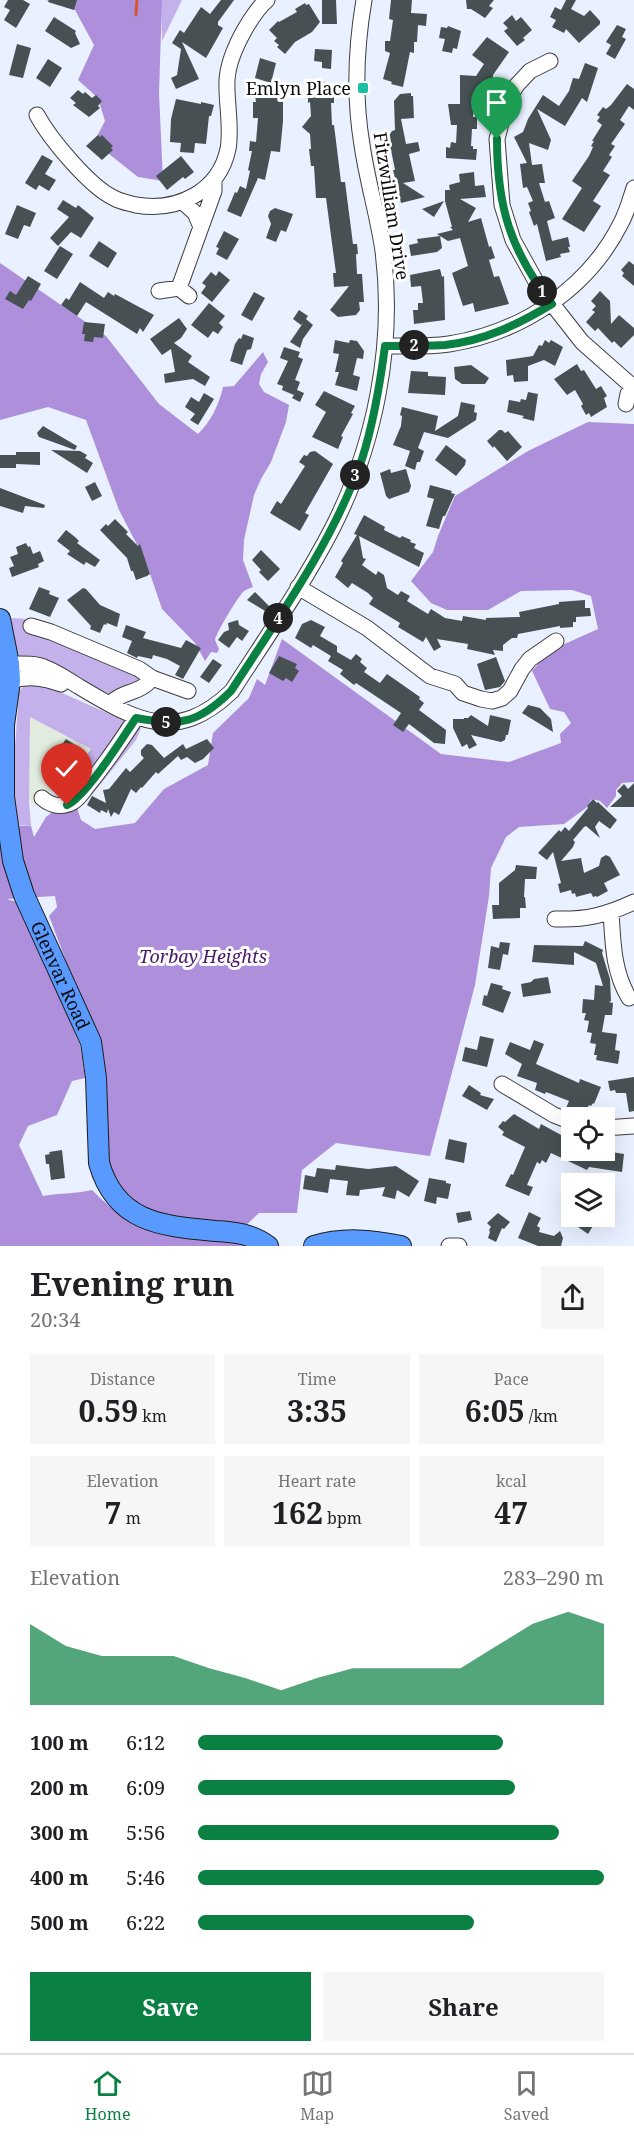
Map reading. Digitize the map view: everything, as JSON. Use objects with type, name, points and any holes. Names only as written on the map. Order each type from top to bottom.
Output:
[{"type":"main road","name":"Glenvar Road","points":[[0,619],[10,672],[4,725],[3,770],[6,818],[13,861],[24,895],[91,1042],[96,1078],[99,1163],[103,1176],[117,1199],[128,1210],[139,1216],[175,1227],[253,1243]]},
{"type":"main road","points":[[314,1246],[327,1242],[352,1240],[401,1246]]},
{"type":"street","points":[[37,115],[46,131],[89,178],[114,198],[135,204],[161,207],[183,202],[197,195],[214,179],[228,149],[227,79],[235,47],[262,3],[267,0]]},
{"type":"street","name":"Fitzwilliam Drive","points":[[10,672],[21,677],[43,678],[89,693],[136,718],[175,723],[196,717],[219,704],[231,691],[332,529],[362,458],[381,381],[385,346],[386,304],[383,252],[361,143],[356,93],[364,0]]},
{"type":"street","points":[[550,61],[530,71],[516,86],[506,104],[500,124],[497,154],[502,205],[513,240],[539,287],[582,342],[633,385],[626,404]]},
{"type":"street","points":[[159,291],[184,292],[201,227],[214,191],[214,179]]},
{"type":"street","points":[[385,346],[446,345],[473,340],[505,329],[552,304],[570,289],[602,253],[621,223],[634,188]]},
{"type":"street","points":[[183,202],[195,213],[201,227]]},
{"type":"street","points":[[297,587],[367,628],[430,676],[455,684],[463,693],[481,699],[492,701],[502,698],[510,691],[530,659],[556,641]]},
{"type":"street","points":[[31,626],[51,632],[139,669],[152,678],[188,691]]},
{"type":"street","points":[[111,704],[118,696],[140,689],[152,678]]},
{"type":"street","points":[[42,798],[59,806],[67,805],[77,799],[115,751],[136,718]]},
{"type":"street","points":[[555,919],[581,919],[611,912],[634,902]]},
{"type":"street","points":[[611,912],[616,968],[622,987],[629,999]]},
{"type":"street","points":[[502,1084],[561,1118]]},
{"type":"street","points":[[615,1129],[633,1126]]},
{"type":"street","points":[[449,1246],[459,1246]]},
{"type":"shaded area","points":[[161,0],[182,0],[162,41]]},
{"type":"shaded area","points":[[9,618],[30,619],[28,629],[146,677],[113,695],[63,673],[20,660]]},
{"type":"shaded area","points":[[32,683],[60,692],[141,728],[136,740],[90,797],[60,787],[73,774],[91,749],[30,717],[31,826],[16,825],[13,774],[19,692],[24,685]]},
{"type":"shaded area","points":[[29,717],[91,749],[73,774],[60,787],[47,793],[33,804],[29,802]]},
{"type":"green space","points":[[46,0],[162,0],[159,93],[163,181],[138,177],[94,142],[105,121],[98,98],[78,80],[94,45],[75,10]]},
{"type":"green space","points":[[0,263],[106,336],[159,404],[198,434],[214,412],[223,387],[234,386],[263,352],[268,362],[261,374],[259,384],[264,392],[289,405],[286,422],[271,462],[254,495],[244,540],[243,560],[253,587],[244,591],[233,606],[216,636],[215,640],[219,649],[217,653],[211,652],[205,661],[195,643],[162,609],[146,562],[119,510],[86,420],[48,407],[0,420]]},
{"type":"green space","name":"Torbay Heights","points":[[588,422],[634,424],[634,782],[622,783],[607,808],[600,801],[592,799],[586,808],[564,824],[519,827],[506,837],[491,868],[489,896],[475,985],[430,1156],[336,1143],[302,1170],[297,1213],[259,1213],[242,1229],[170,1219],[143,1207],[120,1190],[111,1170],[106,1147],[101,1054],[49,916],[57,907],[55,896],[7,899],[20,903],[80,1045],[85,1078],[72,1081],[57,1115],[28,1126],[19,1145],[43,1196],[92,1190],[118,1213],[148,1230],[170,1236],[217,1240],[244,1246],[0,1246],[0,826],[31,826],[34,837],[46,817],[62,805],[77,808],[81,820],[95,829],[135,823],[164,789],[208,765],[213,733],[249,698],[257,679],[265,685],[282,639],[441,754],[509,762],[561,743],[560,734],[571,723],[564,712],[550,709],[532,671],[549,651],[598,629],[591,596],[572,590],[521,591],[488,610],[447,610],[431,603],[411,581],[433,552],[455,496],[528,451]]},
{"type":"building","points":[[8,0],[23,0],[30,4],[16,28],[4,20],[10,10],[4,7]]},
{"type":"building","points":[[49,0],[77,0],[74,10],[48,2]]},
{"type":"building","points":[[221,0],[234,0],[218,22],[218,25],[223,28],[206,58],[182,42],[199,79],[176,89],[171,78],[177,75],[181,49],[172,43],[180,30],[184,33],[201,7],[210,14]]},
{"type":"building","points":[[322,0],[336,0],[337,24],[322,24]]},
{"type":"building","points":[[391,0],[412,0],[411,13],[427,14],[426,26],[418,25],[417,42],[414,42],[414,53],[410,52],[403,87],[383,79],[390,53],[385,51],[385,41],[390,41],[393,20],[389,19]]},
{"type":"building","points":[[466,0],[494,0],[489,6],[493,8],[485,18],[467,9]]},
{"type":"building","points":[[566,0],[576,0],[571,9],[584,16],[590,10],[600,21],[600,24],[579,43],[566,29],[564,33],[552,27],[556,20],[550,17],[555,7],[561,10]]},
{"type":"building","points":[[305,3],[309,4],[320,22],[312,32],[295,42],[285,54],[277,47],[279,45],[274,41],[277,38],[269,30],[278,21],[297,12],[295,9]]},
{"type":"building","points":[[512,15],[516,21],[521,17],[532,30],[517,46],[504,31],[508,28],[503,23]]},
{"type":"building","points":[[54,17],[76,31],[80,44],[71,48],[45,31]]},
{"type":"building","points":[[617,25],[626,29],[622,37],[626,39],[615,59],[606,54],[611,45],[606,42]]},
{"type":"building","points":[[448,26],[461,31],[457,49],[453,48],[452,53],[442,51],[445,39],[439,38],[441,27],[447,28]]},
{"type":"building","points":[[487,37],[509,52],[493,75],[493,89],[486,89],[474,101],[473,117],[477,117],[477,129],[472,129],[471,146],[477,149],[476,160],[446,158],[446,147],[450,148],[451,142],[456,143],[457,125],[451,125],[448,104],[460,104],[460,75],[476,76],[484,64],[472,55]]},
{"type":"building","points":[[17,44],[31,48],[23,78],[9,75]]},
{"type":"building","points":[[315,49],[332,50],[331,69],[322,68],[322,62],[314,61]]},
{"type":"building","points":[[260,58],[276,63],[271,83],[255,78]]},
{"type":"building","points":[[48,59],[62,68],[50,87],[36,78]]},
{"type":"building","points":[[585,63],[598,68],[587,102],[582,98],[565,126],[537,109],[551,140],[548,150],[529,143],[532,165],[542,164],[545,183],[539,183],[545,202],[549,201],[555,218],[547,221],[552,241],[568,237],[570,247],[568,247],[570,252],[546,261],[537,224],[534,226],[529,212],[531,211],[528,203],[533,201],[527,187],[523,188],[520,164],[527,163],[514,137],[523,132],[543,95],[559,106],[569,91],[573,78],[579,79]]},
{"type":"building","points":[[327,82],[328,92],[334,91],[334,103],[331,103],[332,125],[334,125],[341,182],[345,182],[353,244],[357,244],[357,274],[362,274],[364,302],[359,302],[360,310],[356,315],[338,317],[330,310],[349,286],[334,287],[333,273],[336,273],[326,198],[316,198],[314,166],[311,166],[309,149],[311,149],[310,134],[302,127],[311,116],[310,102],[308,103],[308,94],[311,94],[310,85]]},
{"type":"building","points":[[627,84],[634,89],[634,110],[629,106],[620,120],[625,124],[611,144],[615,146],[609,155],[612,157],[603,171],[610,175],[593,201],[601,206],[584,232],[562,219],[582,188],[572,181],[589,156],[593,147],[591,146],[594,141],[592,141],[602,125],[597,121],[600,117],[597,115],[603,107],[606,109],[611,105]]},
{"type":"building","points":[[78,90],[92,98],[96,95],[102,101],[98,106],[100,108],[89,117],[73,105],[76,103],[70,98]]},
{"type":"building","points":[[411,93],[414,118],[401,119],[406,144],[418,142],[420,151],[409,154],[415,181],[403,183],[425,197],[401,203],[391,150],[388,151],[386,140],[395,130],[394,101],[400,94]]},
{"type":"building","points":[[283,94],[280,152],[271,151],[265,180],[258,178],[241,217],[227,211],[240,186],[246,189],[252,151],[249,151],[250,141],[256,142],[258,118],[253,118],[255,95]]},
{"type":"building","points":[[176,99],[214,105],[211,116],[209,116],[206,144],[195,143],[194,153],[180,152],[181,143],[170,142],[171,119]]},
{"type":"building","points":[[98,135],[100,137],[102,135],[113,146],[111,148],[113,150],[102,160],[86,146]]},
{"type":"building","points":[[42,155],[53,161],[45,174],[56,180],[49,191],[39,185],[36,190],[25,183]]},
{"type":"building","points":[[181,156],[194,172],[185,179],[183,177],[167,190],[156,176]]},
{"type":"building","points":[[474,172],[475,186],[484,185],[486,197],[460,199],[476,208],[468,222],[481,218],[489,247],[491,246],[495,258],[489,260],[494,277],[499,276],[509,304],[475,312],[473,303],[463,306],[452,273],[468,266],[460,238],[448,241],[437,234],[453,230],[450,227],[452,227],[445,201],[445,190],[450,190],[449,185],[460,182],[459,174]]},
{"type":"building","points":[[63,200],[76,208],[78,205],[94,218],[81,238],[71,232],[58,246],[50,238],[69,217],[57,209]]},
{"type":"building","points":[[444,201],[434,217],[422,209]]},
{"type":"building","points":[[17,205],[36,213],[30,227],[24,225],[18,239],[5,234]]},
{"type":"building","points":[[275,208],[293,214],[286,232],[281,230],[276,242],[266,238],[271,224],[268,216]]},
{"type":"building","points":[[224,231],[239,239],[227,260],[216,254],[219,248],[216,247]]},
{"type":"building","points":[[440,236],[442,248],[437,252],[411,256],[409,245],[418,243],[417,239]]},
{"type":"building","points":[[99,241],[117,253],[108,268],[89,256]]},
{"type":"building","points":[[60,246],[73,254],[57,279],[44,271]]},
{"type":"building","points":[[629,261],[634,265],[634,286],[622,276],[624,273],[621,270]]},
{"type":"building","points":[[440,269],[442,277],[444,276],[445,320],[414,324],[413,310],[418,310],[418,303],[423,303],[421,286],[411,287],[410,275]]},
{"type":"building","points":[[219,271],[230,280],[212,302],[201,293],[206,286],[202,283],[211,272],[216,276]]},
{"type":"building","points":[[28,276],[41,284],[31,301],[29,300],[23,309],[5,299],[10,291],[16,295]]},
{"type":"building","points":[[80,282],[104,298],[108,292],[114,296],[115,294],[154,315],[143,332],[140,328],[137,334],[86,302],[77,316],[61,305],[66,298],[69,300]]},
{"type":"building","points":[[600,291],[610,301],[611,324],[619,315],[634,328],[634,335],[621,348],[614,341],[612,343],[598,328],[595,331],[586,322],[595,312],[592,310],[596,306],[591,301]]},
{"type":"building","points":[[254,292],[265,298],[252,321],[241,315]]},
{"type":"building","points":[[209,303],[225,316],[219,323],[223,327],[218,334],[213,331],[208,338],[191,325]]},
{"type":"building","points":[[299,310],[308,316],[306,319],[313,325],[303,339],[300,348],[290,342],[303,323],[301,325],[293,319]]},
{"type":"building","points":[[179,318],[187,329],[174,343],[192,356],[188,362],[210,377],[205,386],[193,379],[165,383],[164,374],[175,372],[171,349],[162,355],[150,339]]},
{"type":"building","points":[[84,322],[105,324],[103,338],[94,337],[93,342],[84,341],[85,334],[82,334]]},
{"type":"building","points":[[243,334],[254,338],[242,365],[230,361],[235,344]]},
{"type":"building","points":[[335,340],[349,343],[350,340],[357,341],[364,351],[363,359],[357,358],[353,375],[360,377],[357,391],[335,385],[339,372],[335,372],[339,354],[333,353]]},
{"type":"building","points":[[545,340],[549,343],[551,340],[563,347],[555,366],[544,360],[528,366],[528,381],[514,382],[513,375],[507,376],[506,360],[533,356]]},
{"type":"building","points":[[284,347],[300,352],[298,357],[303,359],[295,380],[300,382],[297,390],[304,393],[300,402],[292,398],[294,395],[282,390],[283,386],[277,384],[288,361],[280,358]]},
{"type":"building","points":[[577,364],[581,371],[584,370],[596,389],[601,386],[607,396],[604,398],[607,407],[591,417],[589,413],[586,415],[575,390],[567,395],[554,379]]},
{"type":"building","points":[[471,365],[489,378],[485,384],[462,384],[455,379],[454,367]]},
{"type":"building","points":[[411,371],[428,372],[428,376],[446,377],[445,395],[408,393]]},
{"type":"building","points":[[324,391],[355,406],[341,436],[343,437],[338,449],[312,437],[326,412],[315,405]]},
{"type":"building","points":[[528,392],[538,394],[534,421],[507,412],[509,400],[520,402],[521,399],[526,400]]},
{"type":"building","points":[[204,393],[214,399],[198,425],[190,420],[195,414],[185,407],[191,397],[199,402]]},
{"type":"building","points":[[461,402],[475,405],[476,420],[448,438],[424,432],[418,448],[424,451],[420,462],[417,462],[415,470],[405,466],[410,451],[393,445],[401,426],[402,407],[438,416],[435,431],[458,416]]},
{"type":"building","points":[[43,426],[77,446],[75,450],[39,437],[37,433]]},
{"type":"building","points":[[499,430],[505,433],[508,431],[522,447],[507,461],[487,441]]},
{"type":"building","points":[[446,445],[466,460],[465,465],[456,476],[435,460]]},
{"type":"building","points":[[51,450],[80,451],[87,455],[85,458],[93,463],[87,473]]},
{"type":"building","points":[[315,451],[333,464],[305,513],[309,515],[300,531],[270,513],[277,501],[281,504],[305,466],[299,462],[304,455],[307,456],[310,452]]},
{"type":"building","points":[[16,452],[40,452],[40,465],[16,464],[16,468],[0,468],[0,455],[16,455]]},
{"type":"building","points":[[390,469],[391,473],[406,469],[411,486],[409,492],[389,499],[386,496],[380,473]]},
{"type":"building","points":[[95,482],[102,496],[92,501],[85,487]]},
{"type":"building","points":[[430,485],[452,491],[451,493],[455,494],[439,529],[426,526],[434,499],[427,497]]},
{"type":"building","points":[[0,488],[45,505],[44,508],[25,506],[23,513],[0,506]]},
{"type":"building","points":[[364,515],[385,527],[384,530],[400,538],[402,536],[411,540],[410,542],[416,544],[414,548],[424,553],[419,567],[359,536],[363,558],[366,559],[362,565],[376,575],[378,571],[384,575],[387,588],[398,595],[401,591],[410,596],[407,601],[428,614],[431,609],[445,618],[462,621],[463,616],[486,620],[486,618],[520,617],[519,612],[559,604],[559,602],[585,600],[585,608],[590,608],[591,616],[576,617],[573,627],[560,628],[560,626],[518,634],[517,638],[512,638],[503,645],[503,651],[493,650],[495,655],[467,649],[468,644],[437,639],[441,647],[434,651],[426,637],[423,642],[398,627],[400,623],[369,604],[373,598],[368,593],[352,583],[348,588],[335,577],[343,563],[341,561],[357,535],[354,534]]},
{"type":"building","points":[[115,519],[138,546],[140,544],[150,574],[147,576],[136,580],[127,558],[100,530]]},
{"type":"building","points":[[66,530],[79,541],[77,543],[100,560],[95,567],[86,562],[84,565],[67,554],[70,551],[57,541]]},
{"type":"building","points":[[26,543],[33,554],[40,551],[44,561],[38,564],[39,567],[12,577],[9,568],[14,566],[10,557],[18,554],[16,547]]},
{"type":"building","points":[[261,550],[280,569],[268,581],[252,560]]},
{"type":"building","points":[[39,587],[59,598],[50,617],[29,609]]},
{"type":"building","points":[[83,588],[100,605],[120,614],[117,627],[104,624],[100,633],[90,629],[91,626],[67,600]]},
{"type":"building","points":[[255,592],[273,610],[270,614],[247,600]]},
{"type":"building","points":[[238,620],[239,625],[249,631],[242,641],[237,637],[229,648],[218,640],[224,632],[229,630],[228,623]]},
{"type":"building","points":[[311,620],[325,627],[320,636],[337,646],[337,652],[351,660],[356,654],[362,659],[360,662],[367,668],[364,672],[380,683],[387,674],[420,697],[419,699],[424,703],[419,710],[446,730],[445,744],[434,743],[409,724],[403,732],[393,725],[401,713],[340,674],[343,670],[328,661],[331,656],[295,638],[302,624]]},
{"type":"building","points":[[126,625],[146,632],[143,638],[181,648],[186,640],[201,648],[183,679],[175,675],[180,666],[167,659],[153,655],[152,659],[138,656],[137,658],[127,653],[132,641],[122,637]]},
{"type":"building","points":[[279,656],[297,664],[295,668],[299,671],[292,682],[286,678],[283,681],[269,673]]},
{"type":"building","points":[[496,657],[505,681],[500,687],[485,690],[477,664]]},
{"type":"building","points":[[213,659],[222,665],[209,683],[200,677]]},
{"type":"building","points":[[528,705],[540,708],[551,719],[553,732],[522,713]]},
{"type":"building","points":[[471,715],[488,726],[490,715],[511,720],[505,740],[501,742],[471,735],[477,745],[469,749],[467,744],[462,747],[453,728],[453,719],[464,719]]},
{"type":"building","points":[[66,739],[80,748],[75,755],[77,756],[73,763],[65,764],[62,769],[51,774],[44,769]]},
{"type":"building","points":[[207,739],[214,748],[203,759],[195,763],[187,757],[181,760],[178,756],[158,774],[156,772],[136,793],[131,789],[119,815],[114,812],[111,817],[108,809],[107,813],[101,810],[100,813],[87,805],[92,796],[106,803],[103,790],[109,789],[126,768],[130,772],[144,758],[141,750],[147,744],[152,745],[164,758],[183,744],[186,749]]},
{"type":"building","points":[[634,783],[634,807],[610,807],[622,796],[617,791],[624,784],[628,789]]},
{"type":"building","points":[[593,799],[617,820],[610,829],[599,821],[595,827],[600,838],[586,826],[584,827],[573,840],[575,842],[573,847],[561,861],[581,858],[584,873],[599,866],[601,858],[606,855],[610,857],[620,875],[604,883],[608,891],[597,897],[593,897],[591,893],[576,897],[571,890],[560,893],[558,884],[561,883],[553,852],[547,860],[538,853],[559,830],[561,832],[565,827],[569,831]]},
{"type":"building","points":[[516,865],[537,867],[536,879],[525,879],[526,908],[520,908],[520,918],[493,919],[492,905],[499,905],[499,883],[515,870]]},
{"type":"building","points":[[585,941],[603,950],[610,979],[611,1001],[609,1002],[613,1003],[612,1015],[605,1015],[602,1032],[617,1034],[615,1050],[620,1051],[618,1064],[596,1060],[597,1055],[594,1055],[596,1044],[590,1043],[592,1033],[587,1032],[589,1021],[584,1020],[586,1013],[582,1013],[583,999],[594,1000],[595,985],[603,986],[596,963],[574,952],[574,965],[532,962],[534,945],[583,946]]},
{"type":"building","points":[[500,942],[510,943],[508,955],[503,954],[500,970],[488,968],[491,946],[499,948]]},
{"type":"building","points":[[548,977],[551,993],[523,997],[521,984]]},
{"type":"building","points":[[491,983],[503,986],[502,989],[511,992],[503,1013],[482,1005],[484,995],[487,996]]},
{"type":"building","points":[[480,1036],[494,1039],[487,1067],[462,1061],[465,1047],[477,1050]]},
{"type":"building","points":[[534,1040],[544,1044],[536,1064],[579,1083],[580,1079],[601,1087],[594,1104],[588,1107],[566,1107],[569,1101],[535,1090],[537,1083],[517,1076],[522,1064],[505,1054],[510,1042],[530,1050]]},
{"type":"building","points":[[634,1077],[634,1111],[629,1112],[626,1093],[610,1091],[608,1081]]},
{"type":"building","points":[[469,1085],[481,1093],[480,1095],[494,1099],[487,1110],[462,1096]]},
{"type":"building","points":[[514,1114],[539,1129],[541,1124],[561,1135],[561,1158],[551,1153],[546,1163],[542,1160],[540,1164],[537,1162],[527,1185],[533,1187],[529,1196],[505,1186],[511,1174],[513,1175],[525,1147],[502,1135],[504,1132],[498,1127],[503,1121],[505,1122]]},
{"type":"building","points":[[449,1139],[467,1143],[464,1163],[445,1159]]},
{"type":"building","points":[[62,1150],[65,1178],[51,1180],[45,1155]]},
{"type":"building","points":[[615,1153],[624,1154],[622,1172],[589,1167],[587,1170],[568,1161],[615,1161]]},
{"type":"building","points":[[336,1165],[368,1169],[396,1166],[419,1181],[409,1197],[397,1190],[395,1199],[382,1196],[385,1187],[360,1190],[359,1196],[346,1195],[348,1181],[330,1179],[328,1193],[303,1189],[305,1175],[315,1177],[317,1168],[335,1170]]},
{"type":"building","points":[[429,1178],[451,1184],[448,1199],[437,1197],[436,1204],[424,1201]]},
{"type":"building","points":[[470,1211],[472,1220],[458,1223],[456,1213]]},
{"type":"building","points":[[529,1212],[541,1218],[537,1226],[540,1228],[539,1232],[554,1236],[560,1231],[563,1238],[561,1246],[538,1246],[518,1238]]},
{"type":"building","points":[[498,1213],[510,1222],[504,1229],[502,1228],[496,1242],[488,1238],[491,1227],[487,1223]]},
{"type":"building","points":[[578,1227],[592,1227],[588,1234]]},
{"type":"waterway","points":[[136,15],[137,0]]},
{"type":"place","name":"Emlyn Place","points":[[363,88]]},
{"type":"route","points":[[67,805],[77,799],[115,751],[136,718],[175,723],[189,720],[219,704],[231,691],[332,529],[362,458],[381,381],[385,346],[446,345],[473,340],[515,324],[552,304],[539,287],[513,240],[507,223],[502,205],[497,139]]}]
